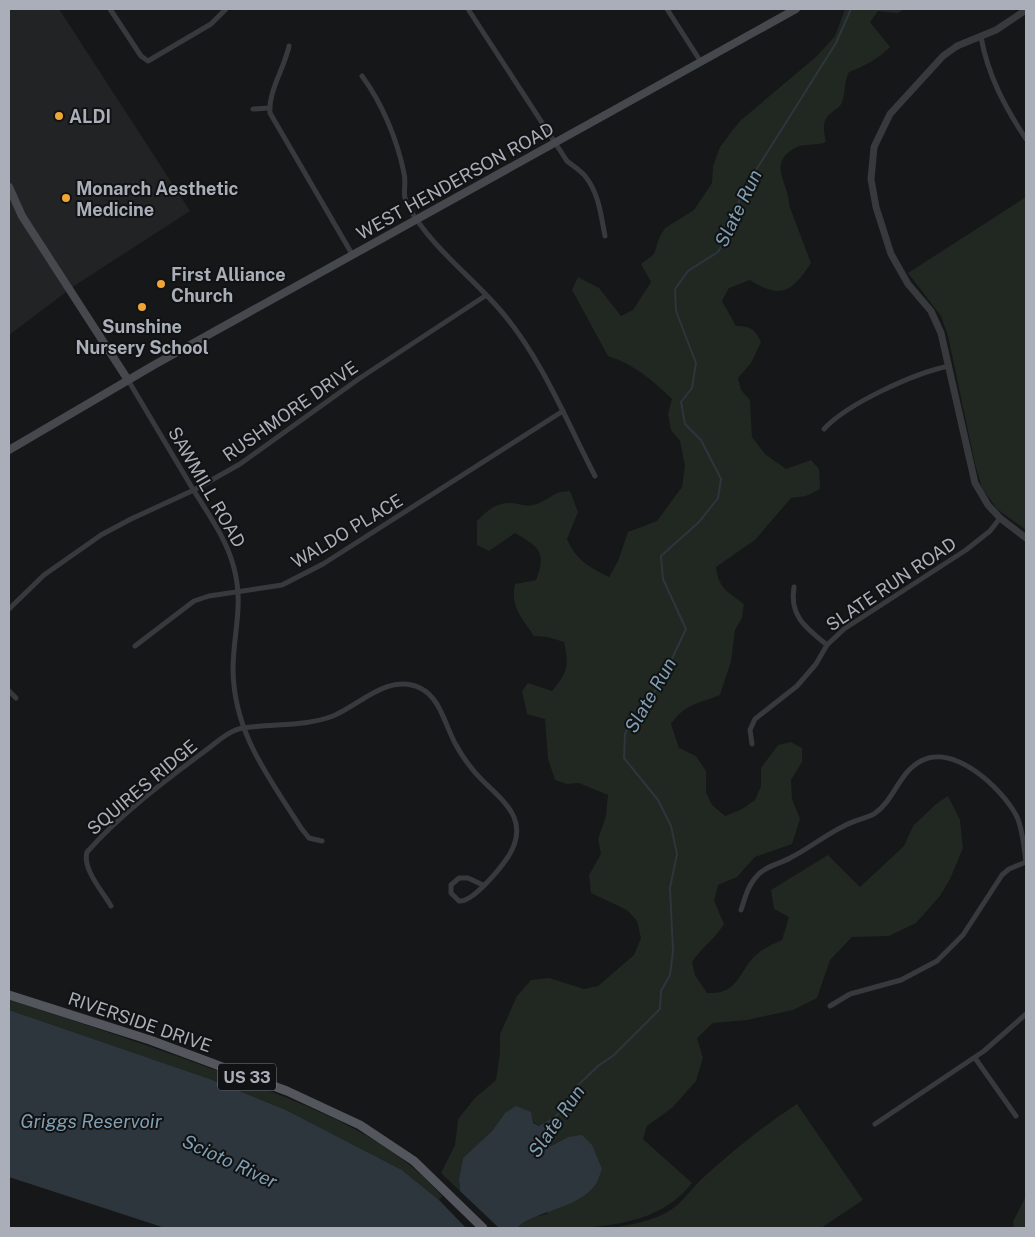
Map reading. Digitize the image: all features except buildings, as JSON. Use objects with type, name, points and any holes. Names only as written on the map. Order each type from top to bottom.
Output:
[{"type":"main road","name":"WEST HENDERSON ROAD","points":[[9,450],[128,380],[416,218],[796,9]]},
{"type":"main road","name":"SAWMILL ROAD","points":[[9,187],[22,216],[128,380]]},
{"type":"main road","name":"SAWMILL ROAD","points":[[9,202],[22,216]]},
{"type":"main road","name":"RIVERSIDE DRIVE","points":[[9,995],[150,1040],[287,1091],[360,1124],[414,1161],[482,1228]]},
{"type":"street","points":[[110,9],[141,56],[148,61],[211,24],[226,9]]},
{"type":"street","points":[[468,9],[567,161],[584,175],[589,182],[598,201],[605,236]]},
{"type":"street","points":[[667,9],[701,62]]},
{"type":"street","points":[[1026,10],[981,37],[957,46],[943,56],[900,102],[881,127],[874,147],[871,179],[876,207],[891,254],[908,284],[931,311],[946,345],[975,483],[988,506],[1026,538]]},
{"type":"street","points":[[981,37],[988,69],[995,87],[1026,139]]},
{"type":"street","points":[[289,46],[269,108],[276,127],[314,186],[352,254]]},
{"type":"street","points":[[362,76],[377,96],[405,175],[403,196],[416,218],[452,261],[512,326],[554,392],[595,476]]},
{"type":"street","points":[[254,109],[269,108]]},
{"type":"street","name":"RUSHMORE DRIVE","points":[[9,609],[44,576],[101,535],[194,490],[272,442],[360,378],[485,296]]},
{"type":"street","points":[[824,429],[840,415],[913,376],[949,366]]},
{"type":"street","name":"SAWMILL ROAD","points":[[128,380],[194,490],[229,553],[240,609],[233,667],[234,687],[242,728],[256,757],[301,828],[309,838],[322,842]]},
{"type":"street","name":"WALDO PLACE","points":[[135,646],[194,601],[282,585],[323,564],[563,412]]},
{"type":"street","name":"SLATE RUN ROAD","points":[[752,744],[750,730],[755,719],[797,686],[816,664],[827,645],[849,625],[979,541],[1000,518]]},
{"type":"street","points":[[794,587],[791,600],[795,614],[827,645]]},
{"type":"street","points":[[242,728],[293,724],[325,719],[345,711],[376,692],[392,686],[412,686],[427,693],[434,699],[459,750],[474,771],[507,804],[516,821],[517,836],[511,852],[483,885],[469,900],[464,902],[456,900],[450,893],[451,885],[459,878],[468,878],[483,885]]},
{"type":"street","points":[[9,691],[16,698]]},
{"type":"street","name":"SQUIRES RIDGE","points":[[111,906],[89,869],[85,858],[87,852],[166,779],[227,735],[242,728]]},
{"type":"street","points":[[741,910],[747,890],[757,875],[801,853],[842,826],[874,814],[884,805],[909,769],[921,760],[931,757],[951,757],[962,761],[1005,800],[1017,818],[1026,862],[1008,869],[1002,874],[963,936],[937,961],[901,980],[850,994],[830,1006]]},
{"type":"street","points":[[875,1124],[975,1058],[995,1043],[1026,1014]]},
{"type":"street","points":[[975,1058],[1016,1116]]},
{"type":"shaded area","points":[[9,9],[59,9],[190,211],[74,286],[9,335]]},
{"type":"shaded area","points":[[845,9],[905,9],[897,13],[878,11],[870,22],[890,47],[871,62],[849,72],[842,102],[828,116],[824,123],[826,142],[799,146],[786,154],[782,161],[781,175],[789,205],[811,263],[798,280],[786,290],[770,290],[750,280],[729,288],[722,301],[736,326],[752,329],[761,342],[751,363],[738,378],[741,390],[750,400],[752,437],[765,454],[786,469],[811,460],[819,469],[820,489],[806,496],[791,498],[755,540],[716,567],[719,580],[725,589],[744,604],[742,618],[735,630],[731,662],[720,695],[687,708],[671,724],[679,748],[696,756],[706,771],[706,792],[712,805],[725,816],[742,809],[755,800],[761,786],[761,768],[778,745],[791,742],[802,748],[802,762],[791,780],[792,799],[800,819],[792,844],[755,857],[737,877],[718,885],[714,901],[724,924],[692,962],[695,975],[707,993],[727,990],[739,979],[754,957],[763,949],[782,940],[789,917],[774,909],[771,890],[828,855],[860,887],[904,846],[913,826],[936,804],[948,796],[960,820],[963,848],[950,879],[940,896],[916,923],[889,936],[852,937],[830,960],[817,998],[793,1010],[747,1020],[713,1023],[697,1038],[703,1058],[696,1081],[672,1108],[647,1126],[643,1139],[692,1183],[676,1200],[657,1212],[635,1220],[612,1225],[518,1228],[526,1220],[547,1214],[568,1137],[551,1146],[538,1142],[553,1118],[539,1126],[533,1122],[530,1112],[505,1113],[492,1131],[463,1158],[459,1179],[460,1191],[441,1173],[455,1145],[458,1119],[475,1098],[496,1080],[500,1052],[500,1034],[517,996],[531,980],[549,978],[584,989],[598,986],[634,955],[641,938],[637,921],[627,910],[591,893],[589,875],[601,854],[598,839],[606,816],[608,795],[579,783],[567,784],[555,780],[548,759],[545,719],[527,714],[522,691],[528,683],[552,691],[564,674],[567,663],[564,642],[547,637],[534,636],[521,618],[514,599],[515,584],[536,580],[541,563],[539,551],[530,542],[515,533],[489,551],[477,545],[477,521],[488,511],[501,504],[532,505],[546,500],[557,493],[570,491],[578,512],[567,539],[579,558],[595,570],[609,577],[618,561],[628,532],[657,521],[682,487],[685,466],[680,441],[671,430],[668,414],[672,399],[635,368],[608,356],[572,290],[578,277],[599,288],[621,316],[633,310],[651,282],[641,264],[654,254],[659,238],[665,228],[694,210],[712,183],[713,166],[720,147],[741,120],[816,57],[835,36]]},
{"type":"shaded area","points":[[1026,197],[1026,530],[997,509],[982,488],[975,464],[948,336],[941,316],[908,273]]},
{"type":"shaded area","points":[[9,1000],[234,1077],[318,1111],[346,1124],[398,1156],[442,1196],[439,1200],[402,1170],[286,1110],[210,1079],[9,1010]]},
{"type":"shaded area","points":[[797,1104],[863,1200],[821,1228],[614,1228],[649,1220],[669,1211],[699,1181],[738,1148]]},
{"type":"shaded area","points":[[1026,1196],[1026,1228],[1014,1228],[1013,1222]]},
{"type":"water","name":"Griggs Reservoir","points":[[9,1010],[210,1079],[286,1110],[402,1170],[439,1200],[466,1228],[165,1228],[9,1177]]},
{"type":"water","points":[[516,1106],[531,1112],[533,1123],[539,1126],[554,1117],[539,1142],[551,1146],[568,1137],[582,1135],[592,1145],[602,1169],[596,1184],[588,1193],[577,1200],[531,1218],[518,1228],[499,1228],[460,1191],[459,1179],[463,1158],[492,1131],[505,1113]]},
{"type":"waterway","name":"Slate Run","points":[[554,1118],[566,1106],[570,1093],[598,1066],[614,1055],[660,1009],[661,991],[670,975],[673,951],[670,888],[677,854],[671,826],[658,800],[624,758],[625,734],[637,713],[659,686],[686,629],[663,579],[661,556],[699,522],[718,498],[721,479],[701,440],[685,424],[681,402],[692,388],[696,363],[676,311],[675,289],[688,271],[718,252],[732,228],[741,194],[836,43],[851,9]]},
{"type":"place","name":"ALDI","points":[[59,116]]},
{"type":"place","name":"Monarch Aesthetic Medicine","points":[[66,198]]},
{"type":"place","name":"First Alliance Church","points":[[161,284]]},
{"type":"place","name":"Sunshine Nursery School","points":[[142,307]]},
{"type":"water label","name":"Scioto River","points":[[230,1161]]}]
